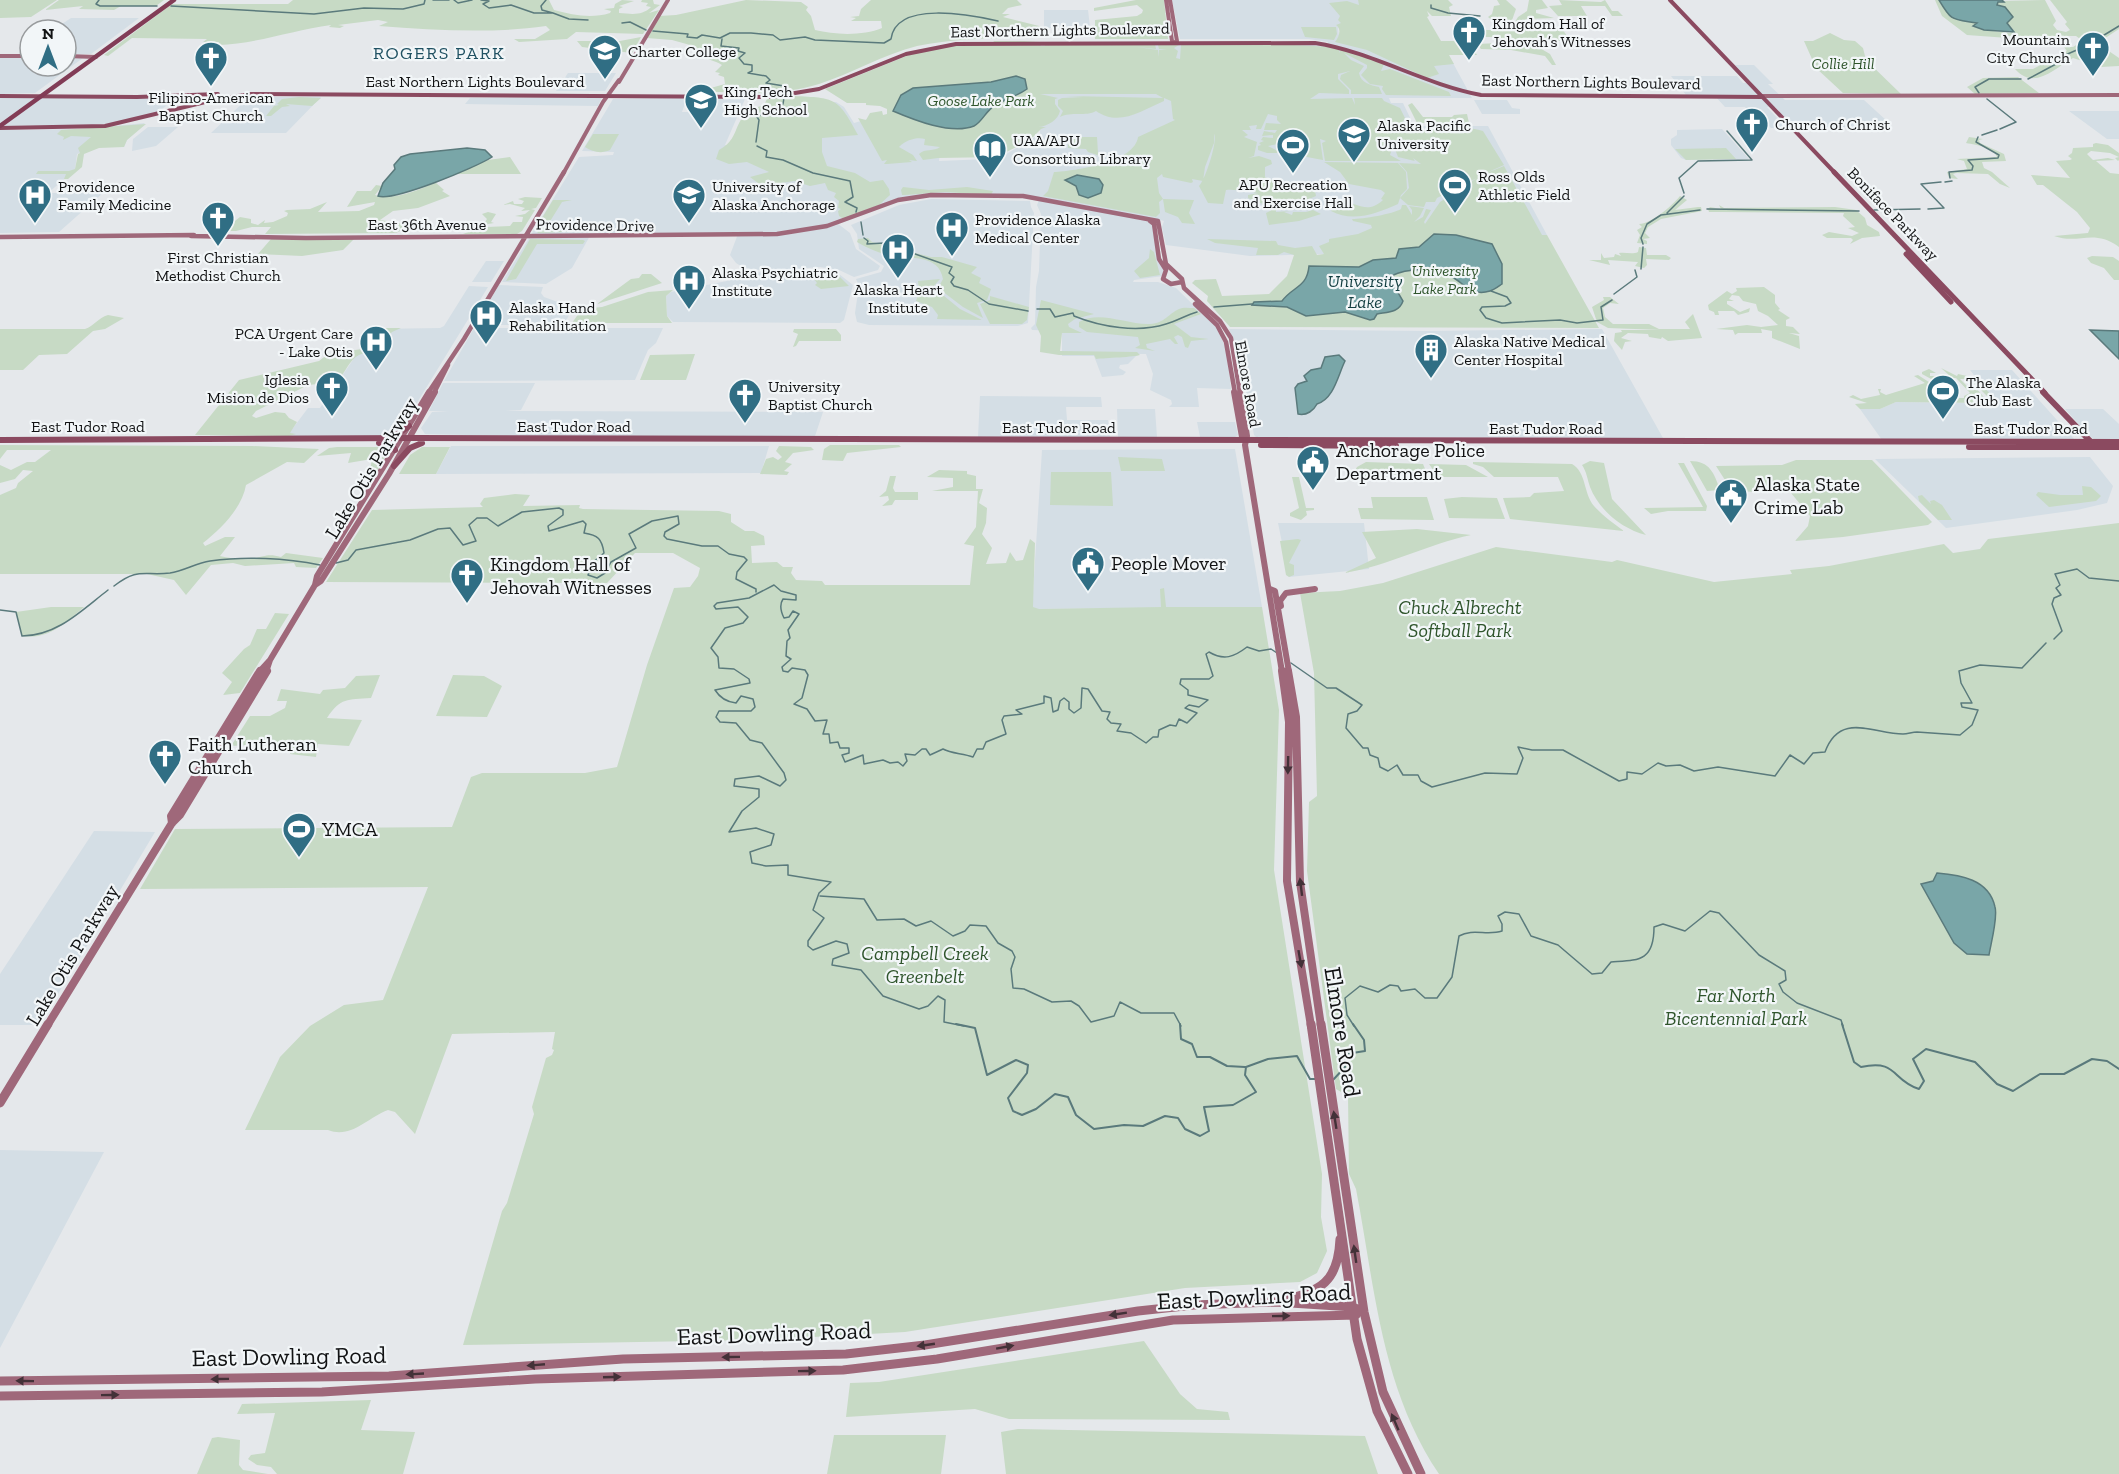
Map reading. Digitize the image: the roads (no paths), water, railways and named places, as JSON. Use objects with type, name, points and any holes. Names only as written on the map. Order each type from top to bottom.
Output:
[{"type":"highway","points":[[0,121],[112,45],[170,1]]},
{"type":"highway","points":[[0,127],[170,1]]},
{"type":"highway","points":[[109,56],[103,54],[112,45]]},
{"type":"main road","name":"Lake Otis Parkway","points":[[412,428],[434,384],[668,0]]},
{"type":"main road","points":[[1168,0],[1175,41]]},
{"type":"main road","name":"Boniface Parkway","points":[[1668,0],[2090,444]]},
{"type":"main road","name":"East Northern Lights Boulevard","points":[[118,124],[201,102],[237,96],[779,94],[824,85],[899,53],[940,44],[978,40],[1298,43],[1337,46],[1369,55],[1438,86],[1489,96],[1705,98],[2119,96]]},
{"type":"main road","points":[[1086,43],[1093,40]]},
{"type":"main road","name":"East Northern Lights Boulevard","points":[[0,96],[178,96],[279,92],[609,94],[754,98],[790,95],[829,86],[900,56],[936,47],[970,43],[1307,40],[1342,45],[1371,53],[1439,84],[1484,94],[1760,97]]},
{"type":"main road","points":[[0,56],[18,56]]},
{"type":"main road","points":[[78,56],[93,57]]},
{"type":"main road","points":[[1705,98],[1713,96]]},
{"type":"main road","points":[[0,127],[79,128],[152,122]]},
{"type":"main road","name":"Providence Drive","points":[[526,236],[606,234],[769,238],[800,235],[844,225],[900,203],[932,198],[1022,198],[1156,222]]},
{"type":"main road","points":[[1156,222],[1159,259],[1166,270],[1166,276],[1180,279]]},
{"type":"main road","name":"Elmore Road","points":[[1156,222],[1166,264],[1180,279],[1184,288],[1222,324],[1233,342],[1247,436],[1245,442]]},
{"type":"main road","points":[[590,238],[606,234]]},
{"type":"main road","name":"East 36th Avenue","points":[[0,236],[526,236]]},
{"type":"main road","name":"Providence Drive","points":[[526,236],[590,238],[646,236]]},
{"type":"main road","name":"Elmore Road","points":[[1166,276],[1164,281],[1182,291],[1214,321],[1225,338],[1242,437],[1245,442],[1285,686],[1289,722],[1287,881],[1344,1178],[1366,1376],[1377,1412],[1408,1474]]},
{"type":"main road","points":[[1171,284],[1180,279]]},
{"type":"main road","name":"Lake Otis Parkway","points":[[331,560],[394,466],[405,440],[448,369],[445,367]]},
{"type":"main road","points":[[434,384],[436,385],[434,395]]},
{"type":"main road","points":[[392,438],[412,428],[420,435],[450,438]]},
{"type":"main road","name":"East Tudor Road","points":[[0,441],[392,438],[422,443],[595,444],[631,440],[2090,444],[2119,442]]},
{"type":"main road","name":"East Tudor Road","points":[[0,441],[379,443],[450,438],[612,442],[1245,442]]},
{"type":"main road","name":"Lake Otis Parkway","points":[[0,1103],[172,823],[171,816],[197,772],[263,666],[270,660],[315,585],[321,581],[395,450],[405,440]]},
{"type":"main road","points":[[379,443],[392,446],[395,450]]},
{"type":"main road","points":[[394,466],[411,447],[422,443]]},
{"type":"main road","name":"East Tudor Road","points":[[2090,444],[2119,447]]},
{"type":"main road","name":"Elmore Road","points":[[1270,589],[1275,591],[1293,692],[1297,742],[1300,882],[1339,1212],[1357,1311],[1383,1392],[1421,1474]]},
{"type":"main road","points":[[1280,616],[1283,616],[1280,600],[1282,596],[1290,592],[1315,589]]},
{"type":"main road","points":[[1275,1302],[1321,1289],[1333,1277],[1340,1246],[1339,1212]]},
{"type":"main road","name":"East Dowling Road","points":[[0,1381],[389,1376],[623,1359],[846,1354],[925,1345],[1138,1311],[1194,1305],[1275,1302],[1357,1311]]},
{"type":"main road","name":"East Dowling Road","points":[[0,1396],[322,1392],[440,1387],[534,1379],[843,1370],[937,1359],[1173,1320],[1357,1311]]},
{"type":"water","points":[[1939,0],[2002,0],[2004,2],[1998,2],[1997,5],[2005,7],[2013,17],[2007,23],[2014,32],[1984,30],[1973,26],[1977,23],[1954,18]]},
{"type":"water","points":[[1016,76],[1025,79],[1027,89],[994,106],[974,126],[944,128],[893,111],[901,95],[913,88],[991,82]]},
{"type":"water","points":[[467,148],[485,150],[492,157],[417,189],[400,194],[378,196],[383,183],[395,169],[394,165],[401,157]]},
{"type":"water","points":[[1077,175],[1099,179],[1103,185],[1101,193],[1088,198],[1079,195],[1076,186],[1065,180]]},
{"type":"water","name":"University Lake","points":[[1434,234],[1456,235],[1492,244],[1502,264],[1502,284],[1492,290],[1478,292],[1452,277],[1437,272],[1414,270],[1398,273],[1390,279],[1403,301],[1401,305],[1392,311],[1377,314],[1374,319],[1370,320],[1345,312],[1306,316],[1287,307],[1252,305],[1254,302],[1282,301],[1302,283],[1309,266],[1359,267],[1373,260],[1396,258],[1399,249],[1419,247]]},
{"type":"water","points":[[2090,330],[2119,331],[2119,359]]},
{"type":"water","points":[[1339,355],[1345,361],[1328,397],[1310,412],[1298,414],[1295,388],[1298,384],[1307,381],[1304,376],[1311,370],[1321,368],[1325,357]]},
{"type":"water","points":[[1937,873],[1964,877],[1987,890],[1995,907],[1996,917],[1989,955],[1967,954],[1954,943],[1921,884],[1933,881]]},
{"type":"waterway","points":[[99,0],[96,4],[100,6],[157,6]]},
{"type":"waterway","points":[[171,6],[314,14],[364,8],[403,9],[424,4],[425,0]]},
{"type":"waterway","points":[[433,0],[449,0]]},
{"type":"waterway","points":[[454,0],[458,3],[472,0]]},
{"type":"waterway","points":[[481,0],[489,1],[483,4],[489,8],[511,5],[534,13],[553,13]]},
{"type":"waterway","points":[[546,0],[541,6],[542,10],[553,13]]},
{"type":"waterway","points":[[1431,5],[1431,8],[1448,13],[1480,16]]},
{"type":"waterway","points":[[553,13],[569,19],[588,20]]},
{"type":"waterway","points":[[653,31],[688,34],[687,37],[697,38],[702,35],[720,38],[730,33],[751,33],[773,35],[780,40],[805,37],[815,40],[884,43],[891,39],[896,27],[906,19],[920,15],[954,14],[998,21]]},
{"type":"waterway","points":[[622,23],[630,22],[646,30]]},
{"type":"waterway","points":[[2028,79],[2056,64],[2063,56],[2086,46],[2119,26]]},
{"type":"waterway","points":[[722,39],[721,46],[739,48],[738,51],[745,53],[739,58],[744,64],[752,65],[752,71],[748,73],[766,76],[770,80],[766,83],[784,86],[784,91]]},
{"type":"waterway","points":[[1979,93],[1975,87],[1989,79],[2021,79]]},
{"type":"waterway","points":[[756,142],[759,120],[757,117],[783,104],[784,98]]},
{"type":"waterway","points":[[1987,99],[2016,122],[2000,129]]},
{"type":"waterway","points":[[1982,135],[1997,130]]},
{"type":"waterway","points":[[1684,193],[1679,178],[1698,161],[1752,160],[1727,131]]},
{"type":"waterway","points":[[1950,178],[1949,172],[1972,170],[1973,166],[1968,160],[1998,158],[1999,155],[1976,142],[1978,137]]},
{"type":"waterway","points":[[757,146],[767,151],[766,157],[783,160],[813,173],[850,181],[853,197],[845,202],[857,208],[856,212]]},
{"type":"waterway","points":[[1945,182],[1952,181]]},
{"type":"waterway","points":[[1928,209],[1944,208],[1921,184],[1941,182]]},
{"type":"waterway","points":[[1667,213],[1684,196]]},
{"type":"waterway","points":[[1707,209],[1859,211]]},
{"type":"waterway","points":[[1874,210],[1920,209]]},
{"type":"waterway","points":[[1643,244],[1641,238],[1647,224],[1661,215],[1700,210]]},
{"type":"waterway","points":[[861,222],[863,235]]},
{"type":"waterway","points":[[864,238],[868,241],[867,244],[884,243],[952,267],[949,273],[954,277],[951,282],[954,286],[968,290],[989,304],[1028,311]]},
{"type":"waterway","points":[[1641,269],[1643,247]]},
{"type":"waterway","points":[[1614,294],[1637,277],[1635,270]]},
{"type":"waterway","points":[[1491,291],[1507,297],[1511,303],[1505,306],[1482,307],[1480,310],[1486,318],[1502,323],[1560,320],[1577,323],[1603,320],[1601,307],[1612,300]]},
{"type":"waterway","points":[[1214,307],[1252,304]]},
{"type":"waterway","points":[[1037,309],[1050,309],[1055,317],[1073,313],[1074,316],[1120,328],[1155,327],[1197,312]]},
{"type":"waterway","points":[[336,563],[348,560],[356,550],[410,540],[438,529],[450,528],[463,545],[476,541],[469,525],[477,518],[487,518],[498,526],[522,512],[559,508],[563,510],[563,515],[548,526],[549,531],[583,521],[586,524],[584,533],[593,535],[602,544],[604,553],[592,563],[588,575],[597,578],[605,573],[611,562],[636,548],[629,534],[652,521],[678,516],[679,524],[665,532],[664,536],[667,539],[702,546],[718,546],[729,554],[744,557],[747,560],[737,572],[736,579],[756,589],[756,592]]},
{"type":"waterway","points":[[114,586],[135,574],[170,573],[223,559],[265,558],[320,565]]},
{"type":"waterway","points":[[2054,639],[2062,631],[2052,604],[2054,598],[2061,595],[2056,588],[2060,585],[2055,574],[2077,569],[2089,578],[2119,581]]},
{"type":"waterway","points":[[964,1026],[944,1022],[945,1000],[938,996],[928,1006],[919,1009],[883,996],[861,970],[832,965],[833,959],[849,953],[847,944],[836,941],[813,950],[808,946],[808,941],[824,918],[813,910],[819,893],[831,882],[788,875],[788,865],[766,866],[752,863],[750,852],[771,845],[774,834],[756,828],[729,832],[742,811],[759,797],[759,789],[734,786],[735,779],[759,776],[780,786],[786,780],[784,773],[762,743],[750,740],[736,723],[720,722],[716,717],[719,711],[751,711],[755,707],[753,699],[741,696],[736,703],[727,701],[715,690],[750,683],[749,679],[734,669],[719,668],[718,657],[711,648],[725,628],[743,623],[748,617],[738,607],[716,609],[714,606],[717,603],[749,598],[774,585],[781,591],[796,595],[796,600],[783,599],[781,606],[784,618],[789,617],[793,611],[799,614],[788,630],[790,638],[787,641],[786,656],[791,659],[782,667],[783,671],[788,672],[792,668],[805,670],[808,675],[802,698],[794,704],[807,709],[815,721],[827,720],[823,734],[829,734],[830,743],[838,742],[840,748],[849,748],[849,753],[842,755],[845,762],[863,755],[864,764],[883,760],[890,763],[898,762],[903,766],[907,761],[905,754],[915,755],[922,749],[926,749],[930,755],[943,749],[973,757],[977,749],[983,749],[986,742],[1006,734],[1002,720],[1004,716],[1022,714],[1016,710],[1044,703],[1044,696],[1051,698],[1053,712],[1058,710],[1060,701],[1064,698],[1069,702],[1069,709],[1074,713],[1081,708],[1082,688],[1088,689],[1102,711],[1110,712],[1107,719],[1111,723],[1121,724],[1117,731],[1131,733],[1146,743],[1153,737],[1158,737],[1159,730],[1170,725],[1176,726],[1179,719],[1187,723],[1197,713],[1185,708],[1189,705],[1199,707],[1208,700],[1188,695],[1188,690],[1180,684],[1181,679],[1209,679],[1213,676],[1206,654],[1209,652],[1229,657],[1247,647],[1259,651],[1271,649],[1277,653]]},
{"type":"waterway","points":[[0,610],[16,612],[22,636],[35,635],[58,627],[108,590]]},
{"type":"waterway","points":[[1291,663],[1327,688],[1336,688],[1362,705],[1357,711],[1348,714],[1346,728],[1363,748],[1368,748],[1370,755],[1378,758],[1380,767],[1388,771],[1397,765],[1403,775],[1418,775],[1421,781],[1432,787],[1485,773],[1517,774],[1523,758],[1518,747],[1532,750],[1563,750],[1619,781],[1627,779],[1627,772],[1642,774],[1658,763],[1666,766],[1680,765],[1694,771],[1718,767],[1775,776],[1790,755],[1804,764],[1813,753],[1825,752],[1831,739],[1839,732],[1849,728],[1903,734],[1917,732],[1960,735],[1972,725],[1978,710],[1962,707],[1961,703],[1972,703],[1961,683],[1959,671],[1980,665],[2022,668],[2046,643]]},
{"type":"waterway","points":[[820,896],[864,899],[877,920],[904,919],[916,926],[931,921],[953,936],[965,931],[970,925],[986,926],[998,943],[1012,951],[1015,957],[1011,969],[1013,988],[1024,989],[1052,1002],[1071,1001],[1079,1006],[1091,1022],[1114,1016],[1120,1002],[1141,1013],[1174,1013],[1180,1024]]},
{"type":"waterway","points":[[1354,1026],[1347,1015],[1345,998],[1360,986],[1378,992],[1390,985],[1398,986],[1401,991],[1415,989],[1425,998],[1437,998],[1452,977],[1459,936],[1502,931],[1502,924],[1498,916],[1505,912],[1519,914],[1531,936],[1558,945],[1592,974],[1602,973],[1611,962],[1643,957],[1651,947],[1654,927],[1663,924],[1685,931],[1710,911],[1719,913],[1759,955],[1785,971],[1786,980],[1779,984],[1783,992],[1797,1003],[1841,1020],[1843,1026]]},
{"type":"waterway","points":[[956,1024],[975,1028],[987,1075],[1016,1060],[1028,1065],[1027,1073],[1008,1098],[1013,1111],[1022,1115],[1036,1109],[1055,1094],[1068,1097],[1076,1115],[1094,1129],[1124,1125],[1143,1126],[1165,1116],[1178,1118],[1185,1129],[1200,1136],[1209,1131],[1204,1107],[1233,1105],[1256,1092],[1245,1075],[1246,1067],[1268,1059],[1297,1056],[1310,1079],[1316,1079]]},
{"type":"waterway","points":[[1180,1024],[1181,1039],[1192,1044],[1197,1057],[1210,1057],[1227,1066],[1245,1067]]},
{"type":"waterway","points":[[1333,1080],[1345,1067],[1346,1054],[1365,1051],[1364,1040],[1353,1024]]},
{"type":"waterway","points":[[1842,1024],[1854,1062],[1861,1067],[1873,1065],[1888,1068],[1903,1081],[1919,1089],[1924,1081],[1913,1059],[1926,1049],[1975,1062],[1997,1084],[2013,1091],[2040,1074],[2064,1074],[2092,1059],[2107,1061],[2119,1069]]},
{"type":"place","name":"Kingdom Hall of Jehovah’s Witnesses","points":[[1469,61]]},
{"type":"place","name":"Mountain City Church","points":[[2093,77]]},
{"type":"place","name":"Charter College","points":[[605,80]]},
{"type":"place","name":"Filipino-American Baptist Church","points":[[211,87]]},
{"type":"place","name":"King Tech High School","points":[[701,129]]},
{"type":"place","name":"Church of Christ","points":[[1752,153]]},
{"type":"place","name":"Alaska Pacific University","points":[[1354,163]]},
{"type":"place","name":"APU Recreation and Exercise Hall","points":[[1293,174]]},
{"type":"place","name":"UAA/APU Consortium Library","points":[[990,178]]},
{"type":"place","name":"Ross Olds Athletic Field","points":[[1455,214]]},
{"type":"place","name":"Providence Family Medicine","points":[[35,224]]},
{"type":"place","name":"University of Alaska Anchorage","points":[[689,224]]},
{"type":"place","name":"First Christian Methodist Church","points":[[218,247]]},
{"type":"place","name":"Providence Alaska Medical Center","points":[[952,257]]},
{"type":"place","name":"Alaska Heart Institute","points":[[898,279]]},
{"type":"place","name":"Alaska Psychiatric Institute","points":[[689,310]]},
{"type":"place","name":"Alaska Hand Rehabilitation","points":[[486,345]]},
{"type":"place","name":"PCA Urgent Care - Lake Otis","points":[[376,371]]},
{"type":"place","name":"Alaska Native Medical Center Hospital","points":[[1431,379]]},
{"type":"place","name":"Iglesia Mision de Dios","points":[[332,417]]},
{"type":"place","name":"The Alaska Club East","points":[[1943,420]]},
{"type":"place","name":"University Baptist Church","points":[[745,424]]},
{"type":"place","name":"Anchorage Police Department","points":[[1313,491]]},
{"type":"place","name":"Alaska State Crime Lab","points":[[1731,524]]},
{"type":"place","name":"People Mover","points":[[1088,592]]},
{"type":"place","name":"Kingdom Hall of Jehovah Witnesses","points":[[467,604]]},
{"type":"place","name":"Faith Lutheran Church","points":[[165,785]]},
{"type":"place","name":"YMCA","points":[[299,858]]},
{"type":"district","name":"ROGERS PARK","points":[[439,53]]},
{"type":"park label","name":"Collie Hill","points":[[1843,63]]},
{"type":"park label","name":"Goose Lake Park","points":[[981,100]]},
{"type":"park label","name":"University Lake Park","points":[[1445,279]]},
{"type":"park label","name":"Chuck Albrecht Softball Park","points":[[1460,618]]},
{"type":"park label","name":"Campbell Creek Greenbelt","points":[[925,964]]},
{"type":"park label","name":"Far North Bicentennial Park","points":[[1736,1006]]}]
